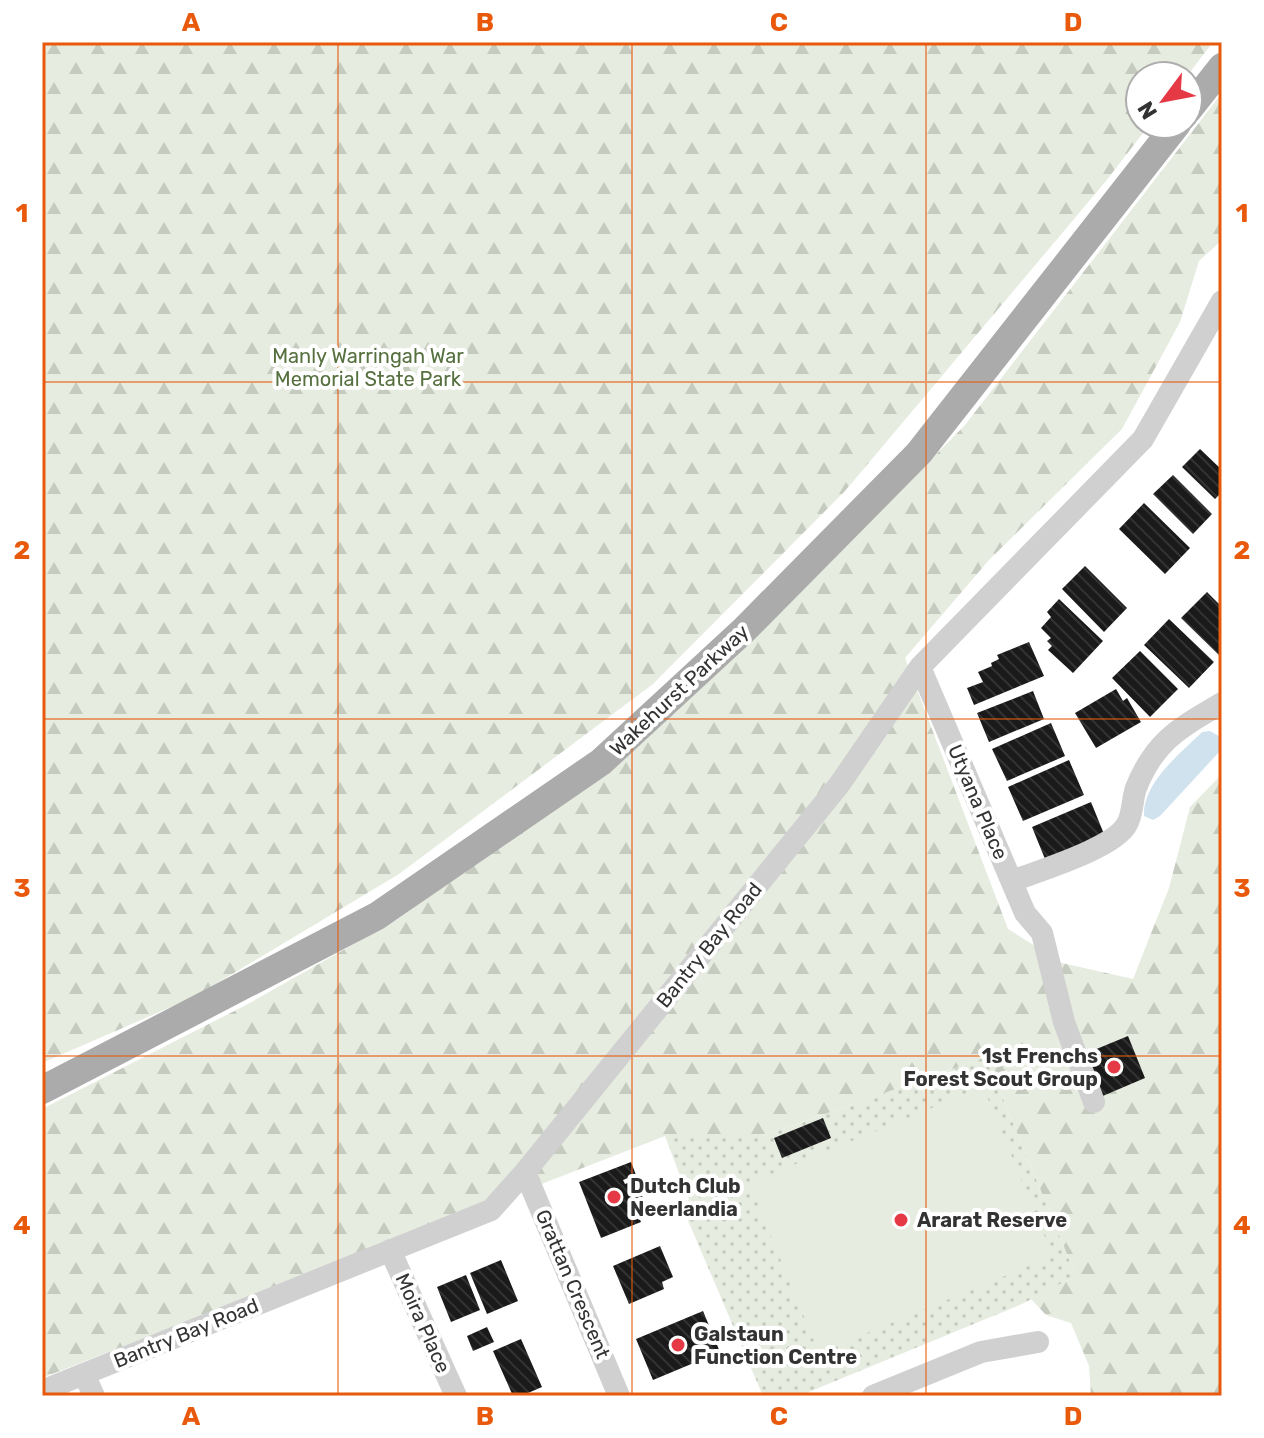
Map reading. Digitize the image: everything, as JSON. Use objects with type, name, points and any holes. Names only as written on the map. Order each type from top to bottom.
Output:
[{"type":"main road","points":[[1204,90],[1222,67]]},
{"type":"main road","name":"Wakehurst Parkway","points":[[42,1090],[377,916],[601,762],[744,630],[919,453],[1164,140]]},
{"type":"street","name":"Bantry Bay Road","points":[[42,1391],[491,1210],[839,785],[920,667],[1143,439],[1221,305]]},
{"type":"street","name":"Utyana Place","points":[[920,667],[1025,913],[1042,933],[1064,1022],[1094,1102]]},
{"type":"street","points":[[1012,881],[1108,843],[1127,825],[1143,770],[1158,746],[1190,721],[1222,703]]},
{"type":"street","name":"Grattan Crescent","points":[[525,1172],[619,1396]]},
{"type":"street","name":"Moira Place","points":[[390,1250],[456,1396]]},
{"type":"street","points":[[873,1396],[981,1352],[1038,1342]]},
{"type":"street","points":[[84,1374],[94,1396]]},
{"type":"green space","name":"Manly Warringah War Memorial State Park","points":[[42,42],[1213,42],[1199,60],[1124,60],[1124,140],[1138,140],[845,491],[653,684],[399,874],[194,997],[42,1063]]},
{"type":"green space","points":[[1222,93],[1222,240],[1199,261],[1180,322],[1122,429],[989,560],[905,658],[1008,929],[1062,963],[1133,979],[1169,888],[1190,807],[1222,774],[1222,1396],[1091,1396],[1089,1366],[1071,1323],[1046,1315],[1031,1299],[1076,1276],[986,1057],[763,1136],[665,1136],[42,1378],[42,1109],[248,1004],[398,919],[615,763],[774,619],[965,425],[1186,140],[1204,140],[1204,116]]},
{"type":"green space","name":"Ararat Reserve","points":[[986,1057],[1076,1276],[1022,1304],[799,1396],[763,1396],[681,1204],[689,1200],[665,1136],[763,1136]]},
{"type":"green space","name":"Ararat Reserve","points":[[983,1087],[1053,1256],[819,1353],[749,1183]]},
{"type":"water","points":[[1210,731],[1222,738],[1220,751],[1160,816],[1153,820],[1144,816],[1145,804],[1156,780],[1202,732]]},
{"type":"building","points":[[1200,449],[1222,470],[1222,492],[1215,499],[1182,467]]},
{"type":"building","points":[[1173,475],[1212,514],[1193,534],[1153,494]]},
{"type":"building","points":[[1144,503],[1190,548],[1165,574],[1119,529]]},
{"type":"building","points":[[1085,566],[1127,608],[1104,632],[1062,589]]},
{"type":"building","points":[[1207,592],[1222,607],[1222,658],[1181,618]]},
{"type":"building","points":[[1059,599],[1103,641],[1073,673],[1048,650],[1052,646],[1047,641],[1051,638],[1041,628],[1051,617],[1047,612]]},
{"type":"building","points":[[1169,619],[1214,662],[1189,688],[1144,645]]},
{"type":"building","points":[[1029,642],[1044,676],[974,705],[967,688],[983,682],[978,672],[992,666],[991,663],[999,659],[997,655]]},
{"type":"building","points":[[1140,651],[1178,689],[1150,717],[1112,678]]},
{"type":"building","points":[[1116,689],[1123,701],[1127,698],[1141,722],[1096,748],[1075,713]]},
{"type":"building","points":[[1033,691],[1044,719],[989,742],[977,713]]},
{"type":"building","points":[[1051,723],[1065,756],[1007,781],[992,749]]},
{"type":"building","points":[[1069,760],[1084,795],[1023,821],[1008,787]]},
{"type":"building","points":[[1091,802],[1104,834],[1045,859],[1032,827]]},
{"type":"building","name":"1st Frenchs Forest Scout Group","points":[[1128,1036],[1145,1078],[1098,1098],[1082,1055]]},
{"type":"building","points":[[823,1118],[831,1138],[782,1158],[774,1138]]},
{"type":"building","name":"Dutch Club Neerlandia","points":[[631,1162],[636,1175],[623,1180],[625,1184],[636,1180],[648,1211],[638,1215],[641,1222],[601,1238],[579,1182]]},
{"type":"building","points":[[660,1246],[673,1277],[662,1282],[664,1289],[629,1304],[613,1266]]},
{"type":"building","points":[[501,1260],[518,1301],[487,1314],[470,1273]]},
{"type":"building","points":[[466,1275],[480,1310],[451,1322],[437,1287]]},
{"type":"building","name":"Galstaun Function Centre","points":[[703,1311],[720,1352],[653,1380],[636,1339]]},
{"type":"building","points":[[487,1327],[494,1342],[473,1351],[467,1336]]},
{"type":"building","points":[[521,1339],[542,1387],[513,1396],[493,1351]]},
{"type":"place","name":"1st Frenchs Forest Scout Group","points":[[1114,1067]]},
{"type":"place","name":"Dutch Club Neerlandia","points":[[614,1197]]},
{"type":"place","name":"Ararat Reserve","points":[[901,1220]]},
{"type":"place","name":"Galstaun Function Centre","points":[[678,1345]]}]
